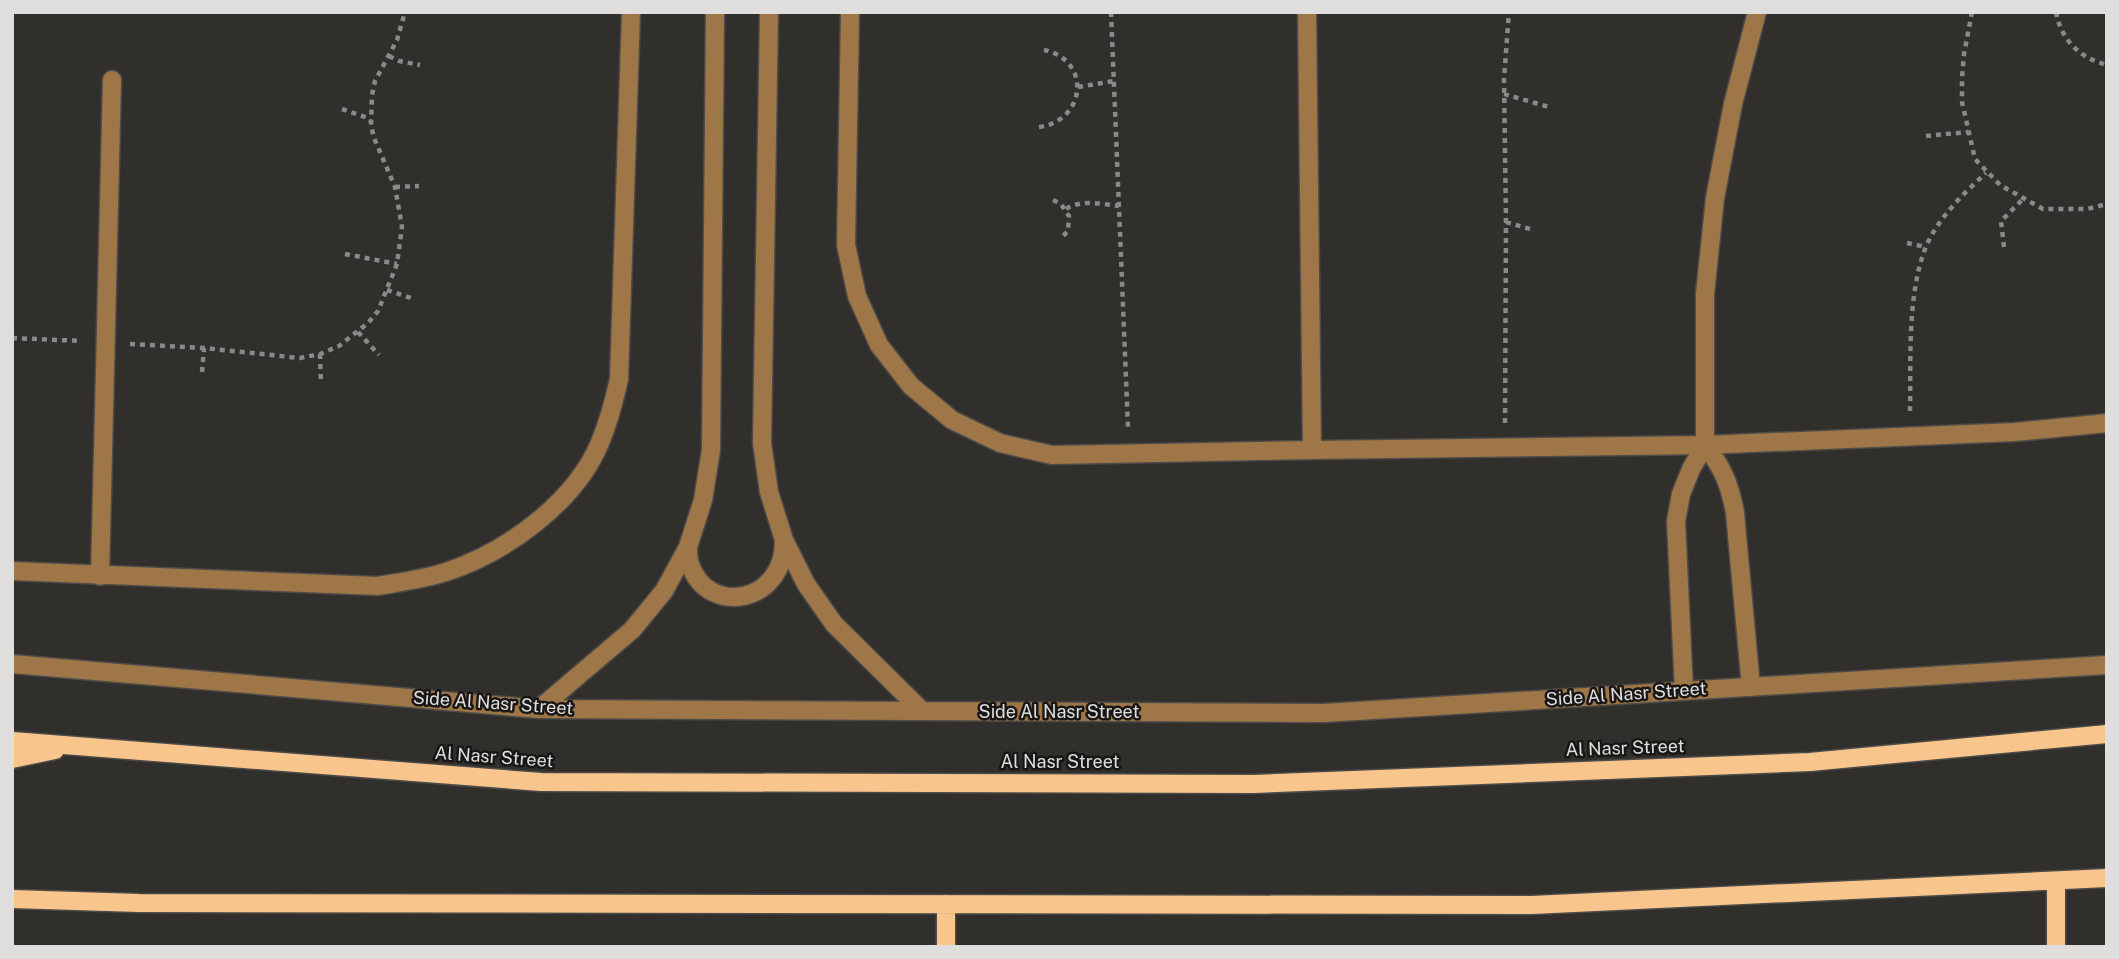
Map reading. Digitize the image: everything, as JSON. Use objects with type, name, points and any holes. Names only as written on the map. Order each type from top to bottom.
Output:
[{"type":"main road","name":"Al Nasr Street","points":[[12,741],[541,782],[1254,784],[1810,762],[2107,734]]},
{"type":"main road","points":[[12,760],[68,747]]},
{"type":"main road","points":[[12,899],[139,903],[1532,905],[2107,878]]},
{"type":"main road","points":[[2056,881],[2056,947]]},
{"type":"main road","points":[[12,885],[36,900]]},
{"type":"main road","points":[[946,904],[946,947]]},
{"type":"street","points":[[12,571],[378,586],[447,572],[486,556],[529,528],[559,502],[598,448],[611,414],[619,379],[631,12]]},
{"type":"street","points":[[539,709],[632,630],[664,591],[688,547],[704,500],[711,450],[715,12]]},
{"type":"street","points":[[769,12],[762,443],[769,492],[784,540],[806,584],[834,624],[922,711]]},
{"type":"street","points":[[850,12],[846,245],[857,296],[879,345],[911,386],[952,420],[1000,443],[1052,455],[1705,445],[2015,432],[2107,423]]},
{"type":"street","points":[[1307,12],[1312,450]]},
{"type":"street","points":[[1684,691],[1676,521],[1681,494],[1705,445],[1705,294],[1715,198],[1733,104],[1757,12]]},
{"type":"street","points":[[100,576],[112,80]]},
{"type":"street","points":[[1705,445],[1721,465],[1730,488],[1735,513],[1751,687]]},
{"type":"street","points":[[688,547],[690,563],[697,577],[709,589],[723,596],[739,597],[755,593],[769,584],[779,571],[784,556],[784,540]]},
{"type":"street","name":"Side Al Nasr Street","points":[[12,664],[539,709],[1324,713],[2107,665]]},
{"type":"path","points":[[12,338],[204,348],[300,358],[339,346],[358,332],[378,311],[397,264],[402,227],[395,187],[374,138],[372,95],[375,80],[397,40],[405,12]]},
{"type":"path","points":[[1111,12],[1129,454]]},
{"type":"path","points":[[1505,448],[1504,94],[1509,12]]},
{"type":"path","points":[[1972,12],[1964,54],[1962,102],[1975,159],[2000,185],[2043,209],[2087,209],[2107,204]]},
{"type":"path","points":[[2056,12],[2064,36],[2075,49],[2089,59],[2107,65]]},
{"type":"path","points":[[1039,127],[1049,125],[1066,115],[1073,107],[1078,87],[1068,62],[1061,56],[1044,50]]},
{"type":"path","points":[[389,56],[420,65]]},
{"type":"path","points":[[1078,87],[1114,81]]},
{"type":"path","points":[[1504,94],[1549,107]]},
{"type":"path","points":[[342,109],[368,118],[372,125]]},
{"type":"path","points":[[1926,136],[1968,132]]},
{"type":"path","points":[[1909,436],[1912,317],[1926,247],[1957,200],[1986,173]]},
{"type":"path","points":[[395,187],[419,186]]},
{"type":"path","points":[[2004,247],[2001,221],[2024,198]]},
{"type":"path","points":[[1053,200],[1066,209],[1070,224],[1063,236]]},
{"type":"path","points":[[1066,209],[1084,203],[1119,206]]},
{"type":"path","points":[[1506,222],[1530,229]]},
{"type":"path","points":[[1907,243],[1926,247]]},
{"type":"path","points":[[345,254],[397,264]]},
{"type":"path","points":[[387,290],[411,298]]},
{"type":"path","points":[[358,332],[379,355]]},
{"type":"path","points":[[202,372],[204,348]]},
{"type":"path","points":[[320,354],[321,384]]}]
